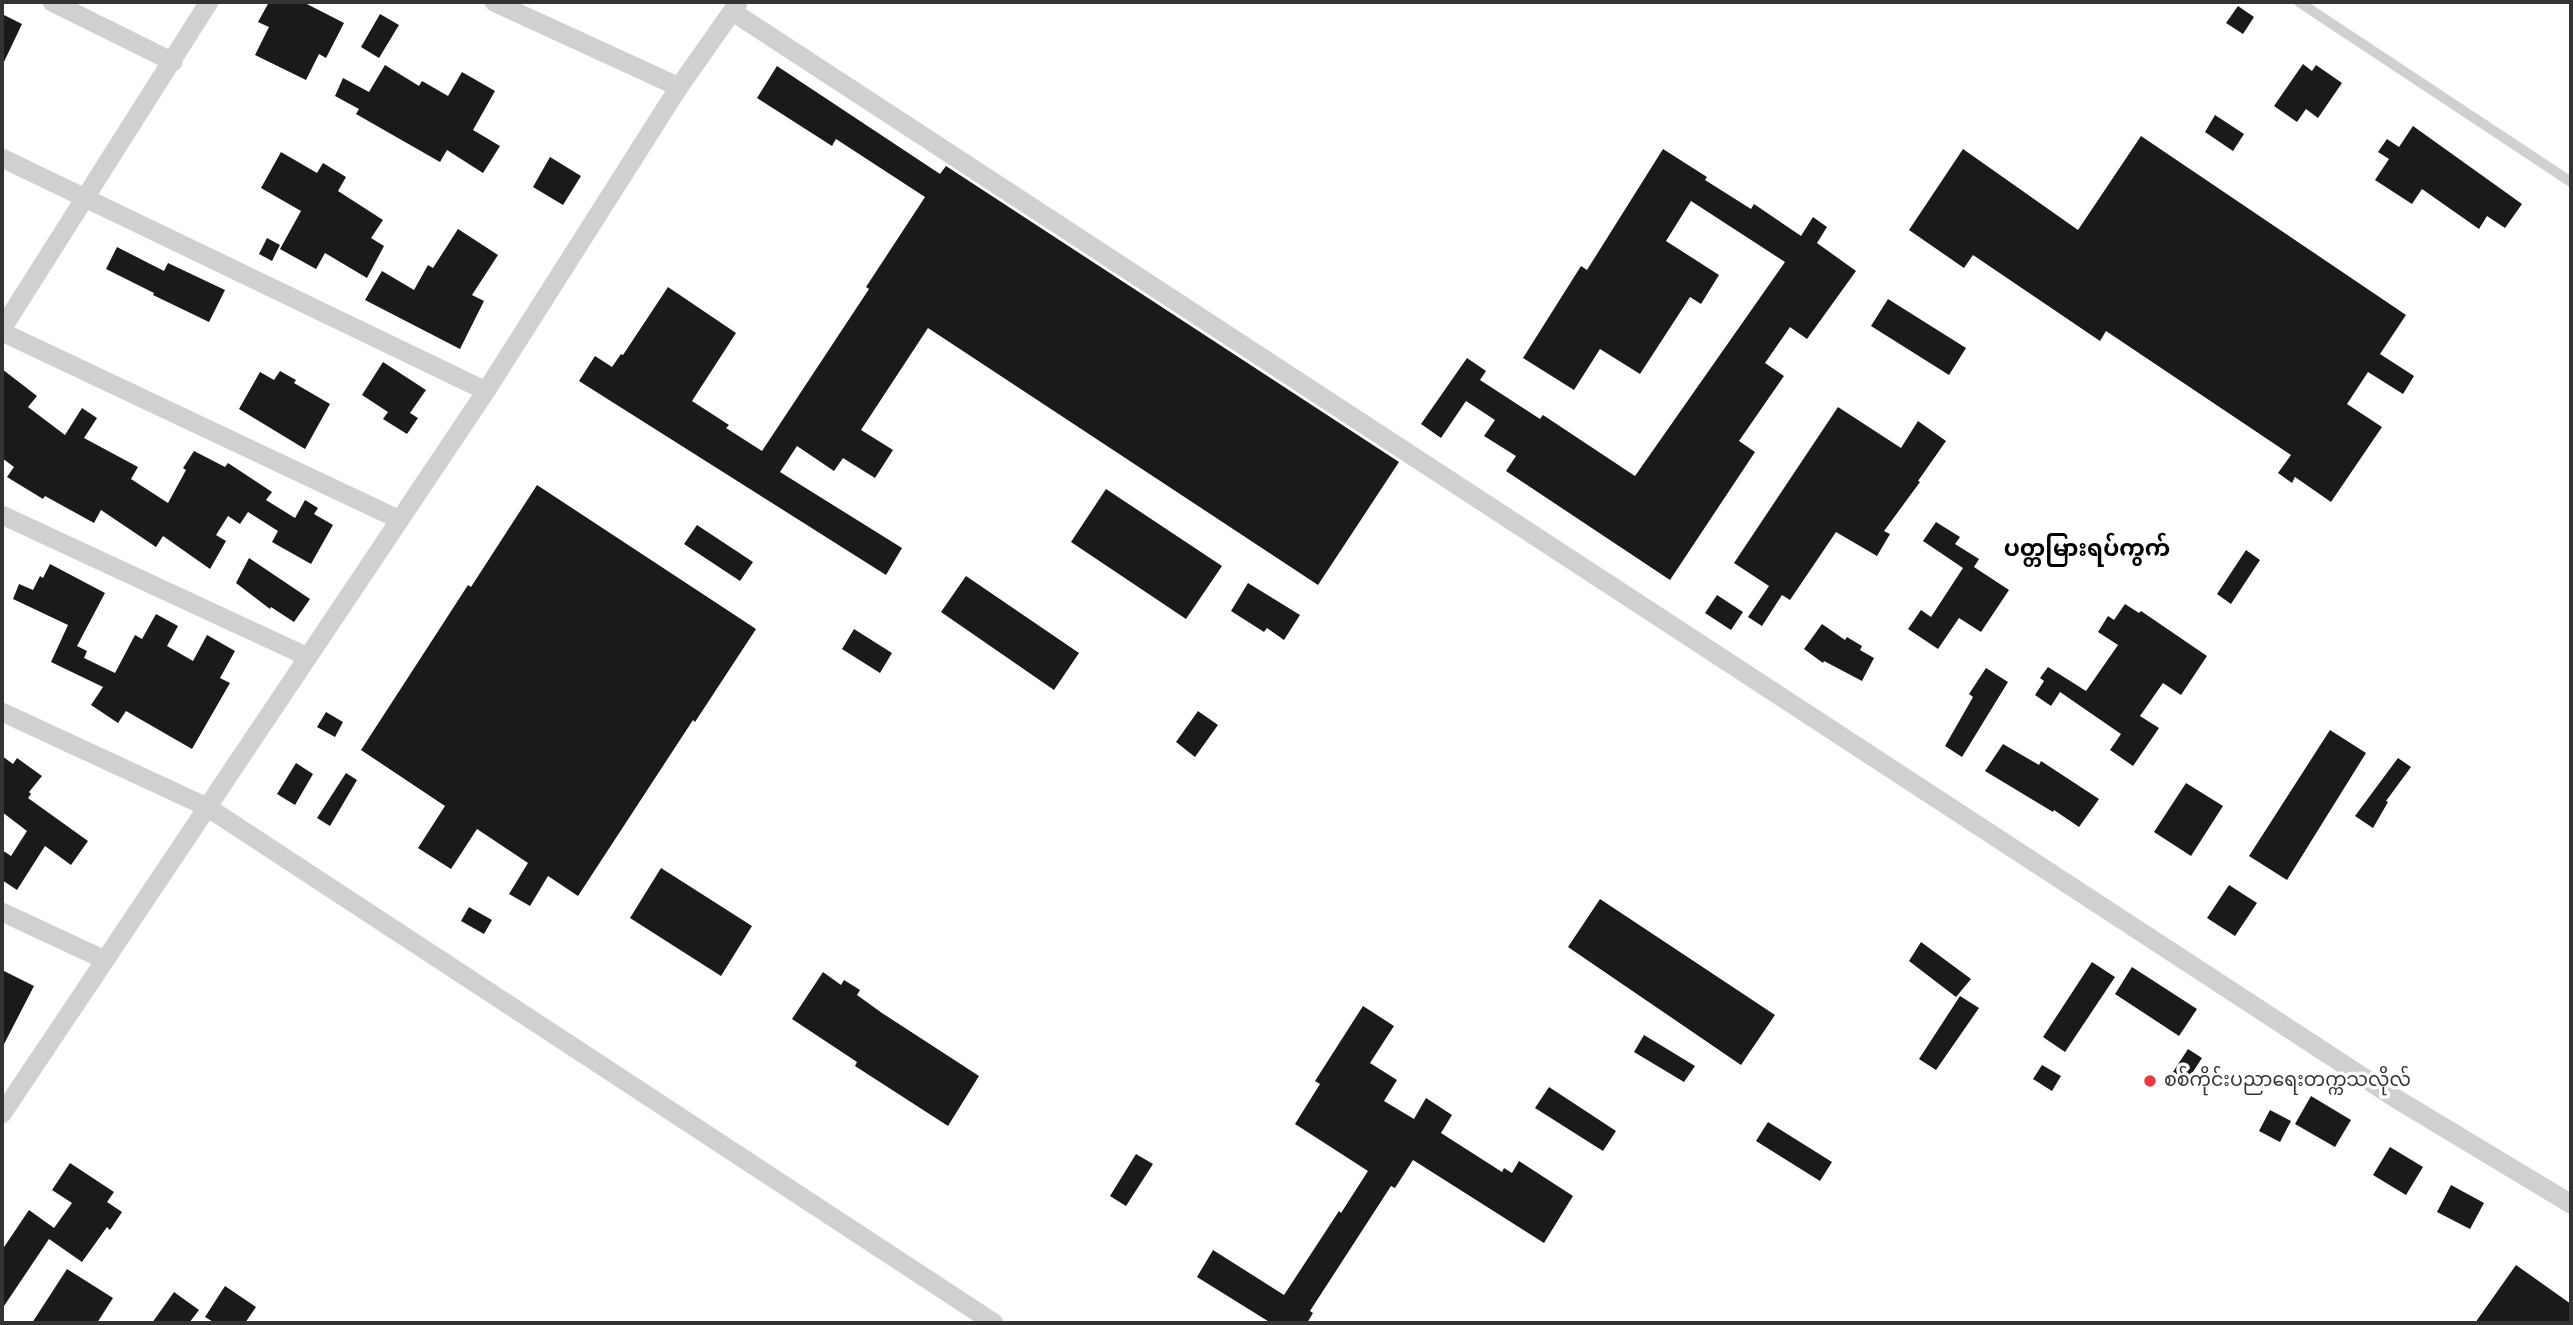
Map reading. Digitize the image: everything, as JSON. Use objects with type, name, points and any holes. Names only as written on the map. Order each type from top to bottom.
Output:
[{"type":"street","points":[[52,2],[173,62]]},
{"type":"street","points":[[209,2],[2,330],[400,520]]},
{"type":"street","points":[[494,2],[679,87]]},
{"type":"street","points":[[2,1114],[9,1089],[105,960],[486,391],[679,87],[736,7],[2395,1098],[2571,1203]]},
{"type":"street","points":[[2,158],[486,391]]},
{"type":"street","points":[[2,515],[308,657]]},
{"type":"street","points":[[2,712],[207,807],[993,1323]]},
{"type":"street","points":[[2,912],[105,960]]},
{"type":"lane","points":[[2299,2],[2571,182]]},
{"type":"building","points":[[269,2],[303,2],[344,23],[326,58],[319,54],[306,80],[255,55],[269,27],[258,22]]},
{"type":"building","points":[[2238,6],[2254,17],[2243,34],[2226,23]]},
{"type":"building","points":[[2,14],[22,24],[2,66]]},
{"type":"building","points":[[380,14],[399,25],[379,58],[361,47]]},
{"type":"building","points":[[2303,64],[2312,71],[2316,65],[2342,83],[2318,118],[2306,109],[2297,122],[2274,106]]},
{"type":"building","points":[[385,65],[419,86],[422,81],[448,96],[462,72],[495,91],[473,130],[500,146],[483,173],[447,150],[440,162],[356,114],[359,109],[335,96],[343,78],[369,92]]},
{"type":"building","points":[[777,66],[940,174],[946,166],[1399,462],[1318,585],[928,328],[861,430],[893,450],[875,478],[843,458],[834,471],[797,446],[780,472],[902,548],[886,575],[579,381],[595,356],[612,367],[621,354],[623,355],[668,287],[736,333],[692,401],[729,425],[726,428],[762,451],[869,289],[866,287],[925,197],[836,139],[832,146],[757,98]]},
{"type":"building","points":[[2215,115],[2244,134],[2233,151],[2205,132]]},
{"type":"building","points":[[2413,126],[2522,204],[2505,228],[2487,216],[2479,229],[2422,189],[2412,204],[2375,180],[2389,159],[2378,152],[2387,139],[2399,147]]},
{"type":"building","points":[[2141,136],[2406,315],[2380,354],[2414,376],[2403,394],[2368,372],[2347,404],[2382,427],[2331,502],[2295,477],[2292,483],[2278,473],[2291,455],[2106,331],[2100,341],[1973,255],[1964,268],[1909,230],[1963,149],[2078,230]]},
{"type":"building","points":[[1663,149],[1751,209],[1754,204],[1801,236],[1813,217],[1827,227],[1817,243],[1856,271],[1807,339],[1790,327],[1765,363],[1784,376],[1739,441],[1755,452],[1670,580],[1506,471],[1516,456],[1484,436],[1495,420],[1466,401],[1441,438],[1421,424],[1467,358],[1486,371],[1480,380],[1540,419],[1543,415],[1635,476],[1785,262],[1691,201],[1666,241],[1719,275],[1701,304],[1690,297],[1640,374],[1600,349],[1574,390],[1523,358],[1581,266],[1587,270]]},
{"type":"building","points":[[281,152],[317,173],[323,163],[346,177],[338,191],[383,220],[371,238],[384,246],[367,278],[325,253],[316,269],[280,249],[301,211],[261,188]]},
{"type":"building","points":[[550,157],[581,176],[563,205],[533,187]]},
{"type":"building","points":[[458,229],[498,255],[472,295],[484,301],[460,349],[365,300],[382,271],[414,290],[428,265],[433,268]]},
{"type":"building","points":[[267,238],[280,245],[272,261],[259,254]]},
{"type":"building","points":[[117,247],[164,271],[168,263],[225,290],[209,322],[106,269]]},
{"type":"building","points":[[1888,299],[1966,348],[1949,375],[1871,326]]},
{"type":"building","points":[[383,362],[426,390],[410,413],[418,418],[407,434],[383,419],[388,412],[362,395]]},
{"type":"building","points":[[2,369],[37,396],[28,407],[65,435],[82,408],[97,418],[84,438],[138,467],[131,479],[168,503],[186,470],[183,468],[194,451],[225,467],[228,463],[272,492],[266,500],[295,518],[305,500],[318,508],[314,514],[333,525],[311,564],[272,542],[278,531],[248,512],[240,524],[228,516],[216,535],[226,541],[210,569],[163,536],[156,547],[101,510],[94,523],[45,496],[43,499],[7,477],[14,467],[2,458]]},
{"type":"building","points":[[280,371],[296,380],[294,383],[330,404],[305,449],[239,409],[260,372],[274,380]]},
{"type":"building","points":[[1838,407],[1901,448],[1918,421],[1946,441],[1884,531],[1890,534],[1877,556],[1836,532],[1790,600],[1782,595],[1762,626],[1748,617],[1769,586],[1734,563]]},
{"type":"building","points":[[537,485],[756,629],[578,896],[548,876],[530,906],[509,894],[528,863],[477,829],[451,869],[418,848],[445,806],[361,750],[468,585],[471,587]]},
{"type":"building","points":[[1106,489],[1222,566],[1186,619],[1071,542]]},
{"type":"building","points":[[1936,522],[1960,537],[1955,544],[1979,559],[1974,567],[2009,590],[1981,632],[1959,618],[1938,649],[1908,629],[1921,610],[1931,617],[1963,568],[1923,541]]},
{"type":"building","points":[[697,525],[753,562],[740,581],[684,544]]},
{"type":"building","points":[[2246,550],[2260,560],[2231,604],[2217,594]]},
{"type":"building","points":[[249,558],[310,599],[294,622],[271,607],[270,609],[236,583]]},
{"type":"building","points":[[50,564],[105,593],[77,646],[87,651],[84,658],[115,673],[135,635],[142,639],[156,614],[178,626],[167,646],[193,661],[207,635],[235,651],[220,678],[230,683],[192,749],[126,711],[118,723],[91,705],[103,687],[51,662],[68,625],[13,599],[19,584],[33,590]]},
{"type":"building","points":[[966,576],[1079,653],[1054,690],[941,612]]},
{"type":"building","points":[[1248,583],[1300,615],[1284,640],[1267,628],[1264,632],[1231,611]]},
{"type":"building","points":[[1717,595],[1743,612],[1731,630],[1705,613]]},
{"type":"building","points":[[2125,604],[2139,613],[2141,611],[2207,656],[2181,695],[2163,683],[2140,716],[2159,728],[2133,766],[2110,750],[2121,734],[2060,692],[2051,706],[2035,695],[2044,681],[2040,678],[2048,667],[2086,691],[2118,645],[2098,632],[2108,616],[2114,620]]},
{"type":"building","points":[[1822,624],[1845,640],[1847,637],[1862,646],[1860,650],[1874,658],[1862,681],[1824,661],[1823,663],[1804,649]]},
{"type":"building","points":[[854,629],[892,653],[880,673],[842,649]]},
{"type":"building","points":[[1986,668],[2008,682],[1962,757],[1945,746],[1973,697],[1969,694]]},
{"type":"building","points":[[1198,711],[1218,725],[1195,757],[1176,742]]},
{"type":"building","points":[[326,712],[343,722],[335,737],[317,727]]},
{"type":"building","points":[[2330,730],[2366,753],[2287,880],[2249,856]]},
{"type":"building","points":[[2003,744],[2039,765],[2041,761],[2099,799],[2079,827],[1985,771]]},
{"type":"building","points":[[2,756],[13,764],[17,758],[42,776],[29,792],[31,794],[28,798],[88,841],[71,865],[45,846],[17,890],[2,880],[2,850],[11,856],[27,831],[2,812]]},
{"type":"building","points":[[2398,758],[2411,767],[2386,801],[2388,802],[2373,828],[2355,816]]},
{"type":"building","points":[[296,763],[313,774],[295,805],[277,794]]},
{"type":"building","points":[[346,773],[357,780],[330,826],[317,818]]},
{"type":"building","points":[[2186,783],[2223,806],[2191,856],[2154,832]]},
{"type":"building","points":[[661,868],[752,926],[721,976],[630,918]]},
{"type":"building","points":[[2229,885],[2257,903],[2235,936],[2207,918]]},
{"type":"building","points":[[1600,899],[1775,1015],[1741,1065],[1568,947]]},
{"type":"building","points":[[469,907],[492,920],[484,934],[461,921]]},
{"type":"building","points":[[1921,942],[1971,979],[1956,997],[1909,961]]},
{"type":"building","points":[[2092,962],[2115,977],[2065,1052],[2043,1037]]},
{"type":"building","points":[[2132,967],[2197,1009],[2179,1036],[2115,994]]},
{"type":"building","points":[[2,970],[34,986],[2,1048]]},
{"type":"building","points":[[823,972],[841,985],[844,980],[860,990],[857,995],[979,1076],[948,1126],[855,1066],[857,1062],[792,1019]]},
{"type":"building","points":[[1960,996],[1979,1008],[1936,1070],[1919,1059]]},
{"type":"building","points":[[1363,1006],[1394,1026],[1370,1063],[1397,1080],[1384,1101],[1414,1119],[1426,1098],[1452,1115],[1441,1133],[1502,1172],[1504,1168],[1512,1173],[1519,1161],[1573,1196],[1544,1243],[1413,1160],[1395,1188],[1391,1186],[1310,1311],[1313,1313],[1307,1323],[1271,1323],[1197,1277],[1213,1250],[1284,1295],[1368,1171],[1295,1124],[1320,1084],[1315,1081]]},
{"type":"building","points":[[1644,1035],[1695,1066],[1684,1082],[1634,1052]]},
{"type":"building","points":[[2188,1049],[2202,1058],[2187,1081],[2173,1072]]},
{"type":"building","points":[[2042,1065],[2061,1076],[2052,1091],[2033,1079]]},
{"type":"building","points":[[1549,1087],[1616,1131],[1603,1151],[1535,1108]]},
{"type":"building","points":[[2311,1096],[2351,1120],[2335,1147],[2295,1124]]},
{"type":"building","points":[[2270,1110],[2291,1121],[2280,1142],[2259,1131]]},
{"type":"building","points":[[1768,1122],[1832,1162],[1820,1181],[1756,1141]]},
{"type":"building","points":[[2390,1147],[2423,1167],[2406,1195],[2373,1175]]},
{"type":"building","points":[[1136,1154],[1153,1164],[1126,1206],[1110,1196]]},
{"type":"building","points":[[70,1163],[114,1192],[107,1202],[122,1212],[110,1230],[107,1227],[82,1262],[49,1239],[2,1309],[2,1250],[29,1210],[54,1228],[72,1203],[52,1190]]},
{"type":"building","points":[[2451,1185],[2484,1203],[2470,1229],[2437,1212]]},
{"type":"building","points":[[2516,1265],[2571,1304],[2571,1323],[2475,1323]]},
{"type":"building","points":[[67,1269],[113,1298],[97,1323],[32,1323]]},
{"type":"building","points":[[225,1286],[256,1307],[245,1323],[215,1323],[205,1317]]},
{"type":"building","points":[[174,1292],[199,1310],[189,1323],[152,1323]]},
{"type":"place","name":"စစ်ကိုင်းပညာရေးတက္ကသလိုလ်","points":[[2150,1081]]},
{"type":"district","name":"ပတ္တမြားရပ်ကွက်","points":[[2087,549]]}]
